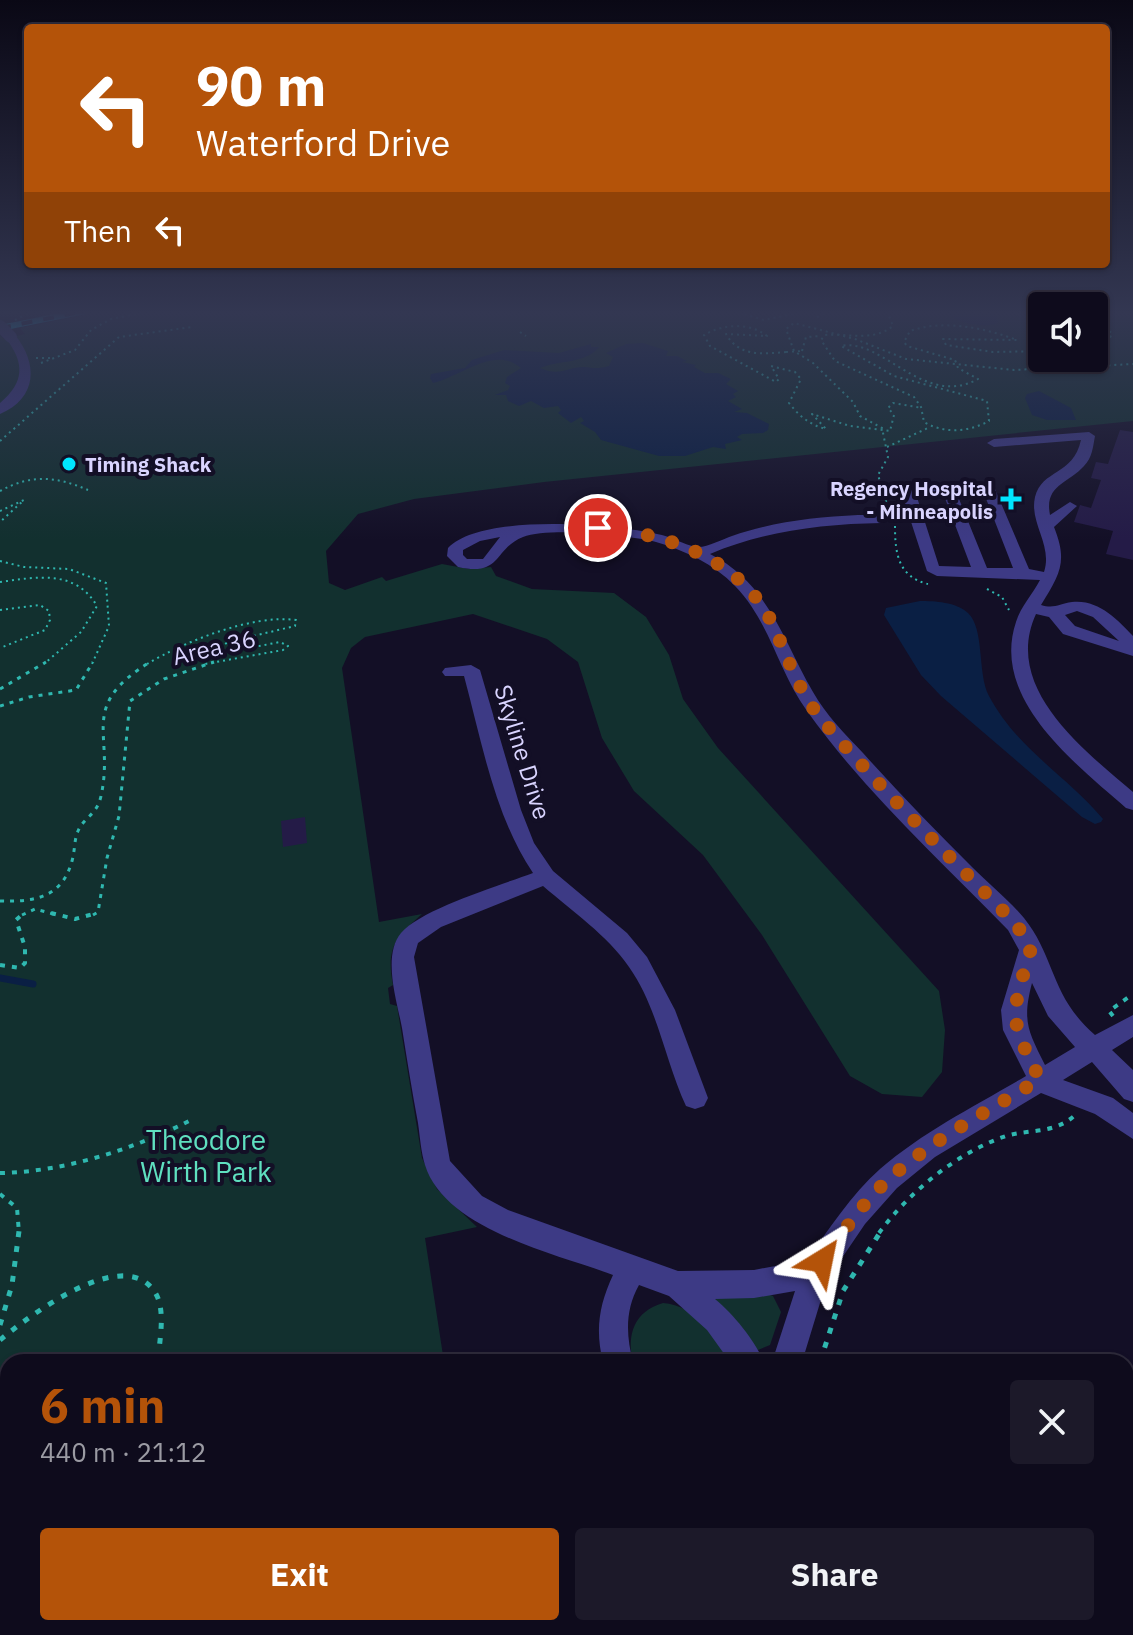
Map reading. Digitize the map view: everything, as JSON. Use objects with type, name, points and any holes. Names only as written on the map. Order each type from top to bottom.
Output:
[{"type":"street","points":[[0,410],[20,387]]},
{"type":"street","points":[[994,443],[1089,436],[1082,461],[1046,487],[1041,501],[1040,514],[1047,525],[1054,567],[1023,625],[1020,655],[1035,699],[1067,742],[1133,803]]},
{"type":"street","points":[[1047,525],[1071,503],[1069,488],[1060,478]]},
{"type":"street","points":[[1023,573],[932,568],[908,491],[912,487],[990,492],[1023,573],[1069,630],[1133,649]]},
{"type":"street","points":[[948,488],[981,572]]},
{"type":"street","points":[[699,553],[730,540],[769,530],[886,517]]},
{"type":"street","points":[[523,531],[616,529],[654,536],[699,553],[730,574],[759,601],[771,621],[792,672],[819,717],[1016,924],[1031,948],[1055,1008],[1133,1091]]},
{"type":"street","points":[[1055,614],[1068,607],[1088,608],[1108,619],[1133,649]]},
{"type":"street","name":"Skyline Drive","points":[[451,672],[471,670],[517,830],[546,876],[595,916],[639,963],[663,1010],[695,1098]]},
{"type":"street","points":[[546,876],[433,921],[410,937],[405,945],[403,957],[408,996],[438,1165],[472,1205],[500,1220],[678,1285],[754,1284],[815,1273]]},
{"type":"street","points":[[1031,948],[1013,1010],[1015,1030],[1040,1079],[1060,1091],[1104,1106],[1133,1128]]},
{"type":"street","points":[[790,1354],[815,1273],[855,1215],[888,1179],[926,1149],[1133,1025]]},
{"type":"street","points":[[617,1354],[612,1326],[616,1296],[632,1270]]},
{"type":"street","points":[[678,1285],[717,1320],[743,1354]]},
{"type":"path","points":[[0,441],[61,387]]},
{"type":"path","points":[[797,387],[789,403],[797,414],[819,428],[826,429],[812,414],[883,432],[890,431],[894,415],[888,408],[893,403],[922,408]]},
{"type":"path","points":[[838,387],[853,402],[860,416],[883,432],[888,457],[878,475],[886,517]]},
{"type":"path","points":[[894,387],[914,397],[922,408],[924,422],[930,427]]},
{"type":"path","points":[[887,447],[930,427],[966,429],[989,421],[987,401],[927,387]]},
{"type":"path","points":[[0,491],[32,477],[50,475],[88,490]]},
{"type":"path","points":[[0,511],[24,500],[0,522]]},
{"type":"path","points":[[0,561],[18,569],[61,568],[89,574],[106,583],[109,626],[88,673],[76,690],[29,697],[0,706]]},
{"type":"path","points":[[0,582],[58,576],[88,593],[97,606],[93,617],[52,660],[0,689]]},
{"type":"path","points":[[0,610],[40,605],[49,611],[50,620],[45,630],[0,648]]},
{"type":"path","name":"Area 36","points":[[0,901],[17,902],[51,896],[63,887],[80,827],[96,812],[101,791],[104,719],[109,700],[116,689],[144,667],[200,638],[261,623],[296,620],[295,626],[228,642],[215,651],[218,654],[280,642],[288,646],[283,650],[202,665],[168,676],[130,701],[119,816],[98,912],[81,921],[69,920],[42,909],[28,910],[16,920],[25,947],[25,963],[20,968],[0,965]]},
{"type":"path","points":[[822,1354],[831,1318],[855,1263],[903,1203],[956,1160],[1004,1136],[1062,1126],[1072,1119],[1082,1098]]},
{"type":"path","points":[[0,1175],[55,1165],[172,1131],[191,1120]]},
{"type":"path","points":[[0,1194],[10,1198],[18,1209],[16,1252],[0,1325]]},
{"type":"path","points":[[0,1340],[83,1285],[112,1274],[125,1275],[152,1287],[158,1297],[158,1354]]},
{"type":"green space","name":"Theodore Wirth Park","points":[[0,387],[1133,387],[1133,421],[544,482],[414,499],[358,514],[326,551],[329,583],[345,590],[382,577],[386,581],[442,564],[469,569],[491,567],[496,576],[532,589],[614,593],[646,617],[669,655],[683,699],[718,748],[939,991],[945,1030],[942,1072],[922,1097],[882,1094],[850,1076],[762,935],[703,855],[634,791],[602,738],[578,662],[547,639],[473,614],[365,637],[351,648],[342,668],[379,922],[422,914],[399,937],[392,953],[393,985],[388,988],[390,1004],[397,1006],[422,1158],[437,1189],[477,1227],[425,1238],[443,1354],[0,1354]]},
{"type":"green space","points":[[764,1293],[773,1296],[781,1312],[770,1345],[758,1350],[751,1347],[709,1296]]},
{"type":"green space","points":[[663,1303],[675,1305],[696,1316],[730,1354],[631,1354],[635,1325],[653,1307]]},
{"type":"water","points":[[509,387],[732,387],[738,391],[733,394],[736,397],[728,401],[742,409],[734,412],[747,413],[769,424],[768,430],[763,433],[742,434],[737,437],[742,440],[725,444],[726,449],[713,447],[685,456],[659,456],[601,440],[595,432],[580,423],[584,421],[581,417],[571,423],[558,413],[561,410],[558,406],[544,408],[531,401],[519,406],[508,401],[506,395],[495,395]]},
{"type":"water","points":[[1039,391],[1071,408],[1076,420],[1047,420],[1032,415],[1025,398],[1027,394]]},
{"type":"water","points":[[920,601],[951,604],[968,613],[977,629],[985,686],[1001,715],[1028,747],[1103,819],[1101,822],[1095,824],[1082,817],[941,696],[921,675],[884,615],[886,608]]},
{"type":"building","points":[[1120,430],[1133,432],[1133,560],[1106,554],[1113,531],[1074,522],[1080,505],[1091,508],[1101,480],[1091,478],[1096,462],[1108,464]]},
{"type":"building","points":[[305,817],[307,843],[283,847],[281,821]]},
{"type":"waterway","points":[[0,978],[33,984]]},
{"type":"place","name":"Timing Shack","points":[[69,464]]},
{"type":"place","name":"Regency Hospital - Minneapolis","points":[[1011,499]]},
{"type":"route","points":[[598,528],[654,536],[685,547],[718,565],[742,584],[759,601],[771,621],[792,672],[819,717],[1016,924],[1031,948],[1013,1010],[1015,1030],[1040,1079],[926,1149],[888,1179],[855,1215],[822,1261]]}]
